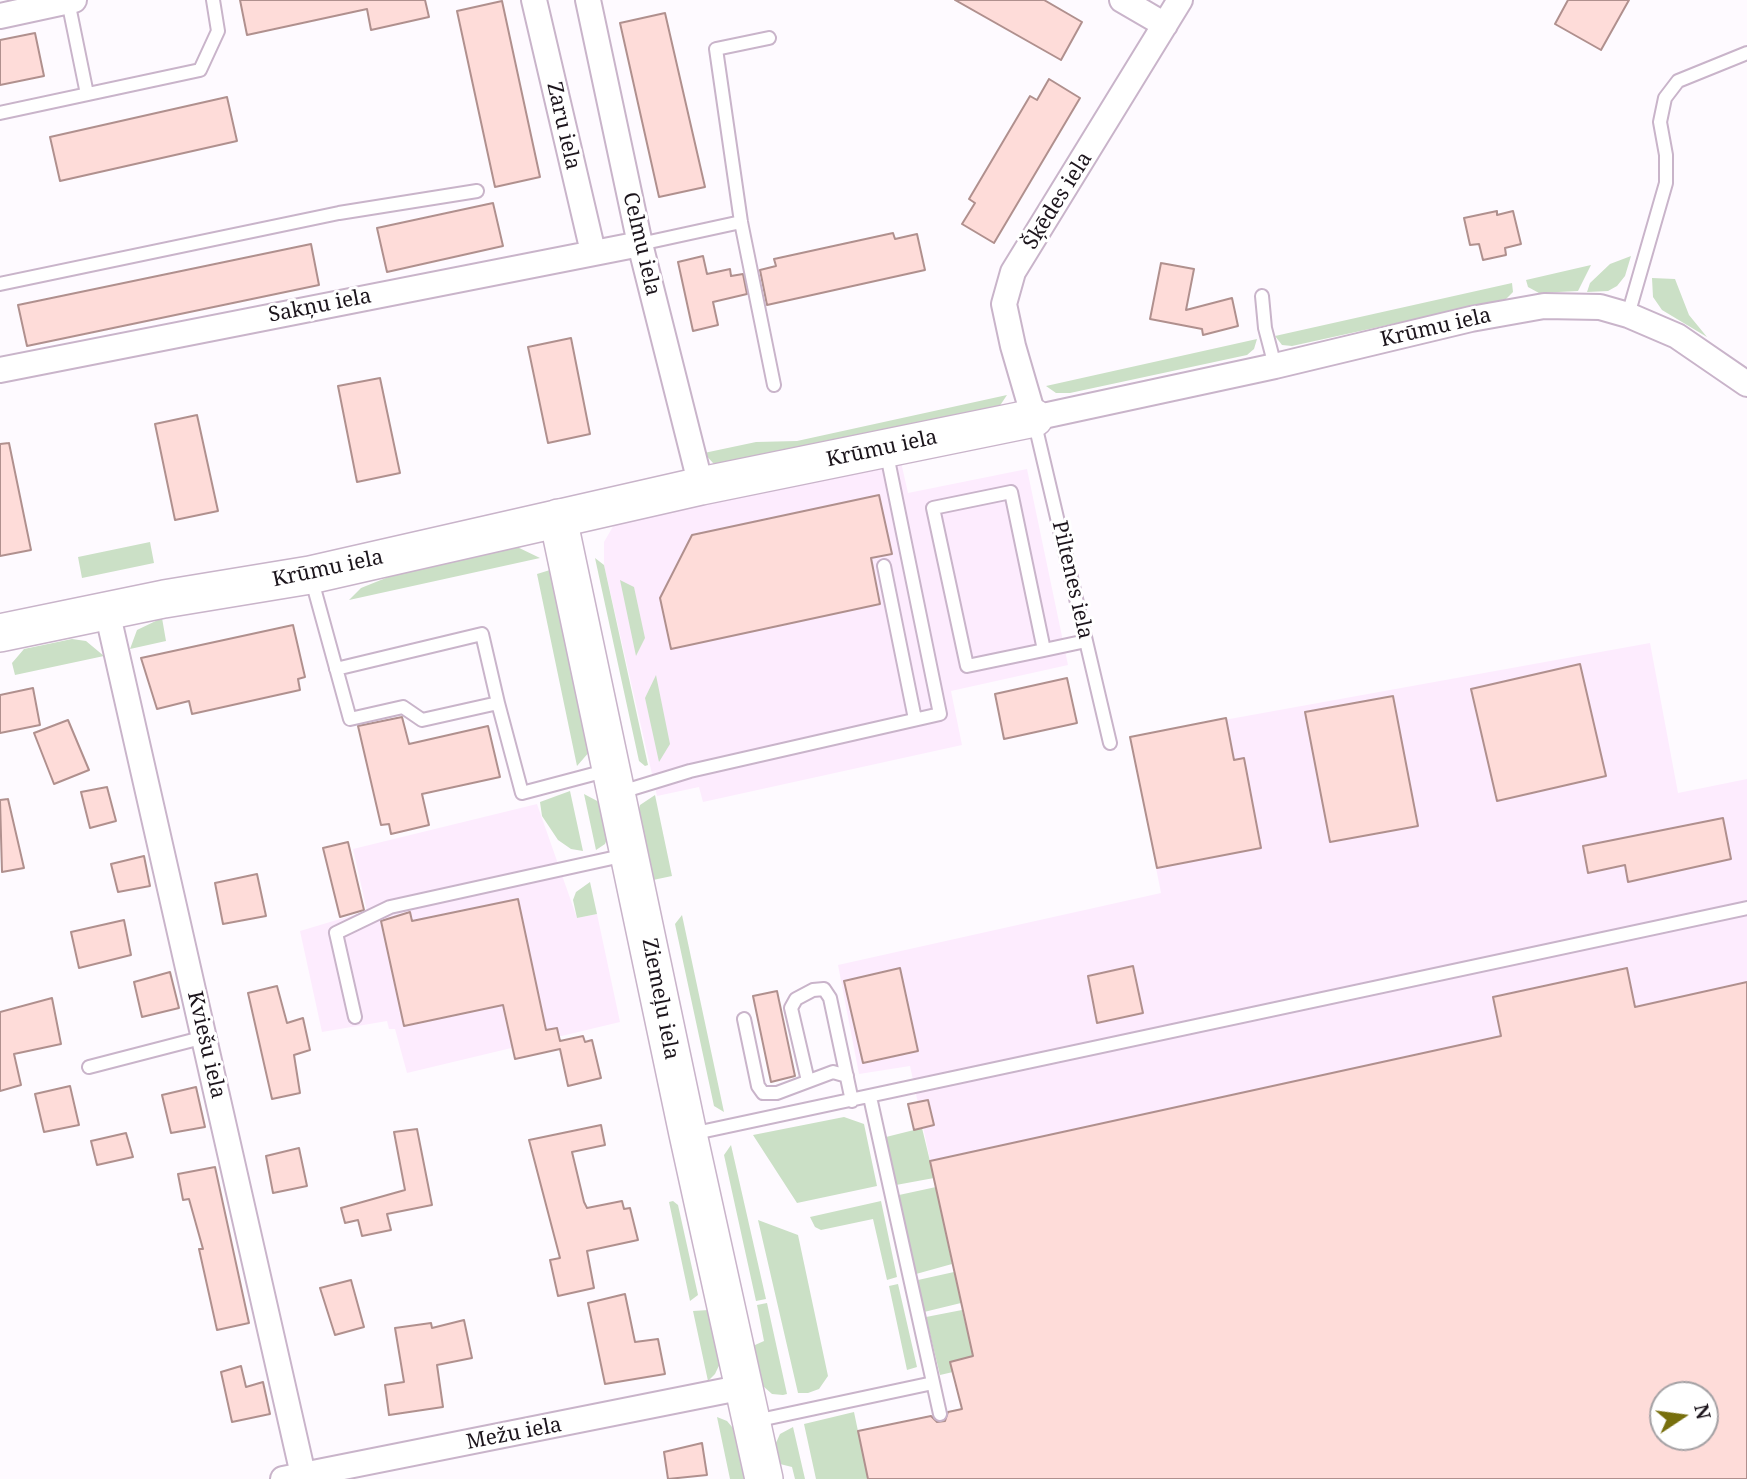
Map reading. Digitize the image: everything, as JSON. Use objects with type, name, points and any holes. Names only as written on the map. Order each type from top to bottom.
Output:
[{"type":"street","name":"Zaru iela","points":[[534,0],[593,252]]},
{"type":"street","name":"Celmu iela","points":[[588,0],[640,244],[701,485]]},
{"type":"street","points":[[1122,0],[1166,25]]},
{"type":"street","name":"Šķēdes iela","points":[[1034,418],[1004,304],[1013,272],[1180,0]]},
{"type":"street","points":[[0,16],[71,1]]},
{"type":"street","name":"Sakņu iela","points":[[0,370],[640,244]]},
{"type":"street","name":"Krūmu iela","points":[[0,633],[310,575],[701,485],[1034,418],[1524,309],[1600,307],[1628,315],[1676,336],[1747,384]]},
{"type":"street","name":"Ziemeļu iela","points":[[558,519],[764,1479]]},
{"type":"street","name":"Kviešu iela","points":[[107,611],[205,1037],[297,1478]]},
{"type":"street","name":"Mežu iela","points":[[297,1478],[748,1404]]},
{"type":"lane","points":[[0,113],[200,70],[218,31],[213,0]]},
{"type":"lane","points":[[71,1],[87,94]]},
{"type":"lane","points":[[769,38],[716,49],[741,222],[774,385]]},
{"type":"lane","points":[[1628,315],[1666,183],[1666,155],[1660,122],[1665,98],[1678,81],[1747,53]]},
{"type":"lane","points":[[0,284],[339,213],[477,191]]},
{"type":"lane","points":[[640,244],[741,222]]},
{"type":"lane","points":[[1262,296],[1265,328],[1275,366]]},
{"type":"lane","name":"Piltenes iela","points":[[1034,418],[1110,743]]},
{"type":"lane","points":[[336,669],[482,634],[522,793],[690,771],[940,714],[885,448]]},
{"type":"lane","points":[[1044,650],[1011,492],[933,508],[967,666],[1044,650],[1086,641]]},
{"type":"lane","points":[[884,566],[915,719]]},
{"type":"lane","points":[[310,575],[350,719],[402,707],[422,720],[498,703]]},
{"type":"lane","points":[[355,1017],[336,933],[390,906],[630,854]]},
{"type":"lane","points":[[688,1134],[1747,908]]},
{"type":"lane","points":[[808,1081],[791,1008],[796,999],[813,990],[824,989],[830,998],[852,1101]]},
{"type":"lane","points":[[744,1019],[758,1086],[763,1093],[777,1093],[833,1072],[847,1076]]},
{"type":"lane","points":[[89,1067],[205,1037]]},
{"type":"lane","points":[[870,1097],[940,1414]]},
{"type":"lane","points":[[748,1404],[933,1383]]},
{"type":"shaded area","points":[[901,462],[908,493],[1027,469],[1068,665],[951,691],[962,745],[703,802],[699,787],[657,796],[604,565],[604,542],[615,523]]},
{"type":"shaded area","points":[[1650,643],[1678,793],[1747,779],[1747,1479],[868,1479],[858,1431],[962,1409],[950,1362],[972,1356],[910,1066],[859,1074],[838,965],[1161,893],[1130,737]]},
{"type":"shaded area","points":[[537,804],[577,918],[597,914],[620,1022],[407,1073],[395,1029],[389,1029],[387,1021],[322,1032],[300,931],[367,911],[353,849]]},
{"type":"green space","points":[[1631,256],[1625,276],[1617,286],[1608,291],[1587,292],[1590,283],[1610,264]]},
{"type":"green space","points":[[1591,265],[1578,291],[1539,293],[1528,287],[1526,280]]},
{"type":"green space","points":[[1652,278],[1675,279],[1689,315],[1707,337],[1662,310],[1653,297]]},
{"type":"green space","points":[[1512,283],[1513,292],[1506,299],[1292,346],[1282,345],[1275,336]]},
{"type":"green space","points":[[1257,339],[1254,349],[1247,355],[1070,393],[1056,393],[1046,386]]},
{"type":"green space","points":[[1007,395],[999,407],[723,467],[713,463],[704,453],[756,442],[797,441]]},
{"type":"green space","points":[[150,542],[154,563],[82,578],[78,557]]},
{"type":"green space","points":[[511,544],[540,558],[349,600],[361,588],[428,561]]},
{"type":"green space","points":[[595,558],[604,565],[648,765],[645,766],[639,761]]},
{"type":"green space","points":[[550,570],[590,751],[577,766],[537,574]]},
{"type":"green space","points":[[620,580],[634,587],[645,638],[636,656]]},
{"type":"green space","points":[[162,618],[166,641],[130,649],[137,630]]},
{"type":"green space","points":[[72,639],[86,641],[104,656],[15,675],[12,663],[24,649]]},
{"type":"green space","points":[[656,675],[670,744],[659,762],[645,698]]},
{"type":"green space","points":[[570,791],[583,851],[571,849],[558,840],[542,816],[540,802]]},
{"type":"green space","points":[[584,794],[601,803],[608,837],[605,844],[596,850]]},
{"type":"green space","points":[[655,795],[672,876],[653,880],[638,814],[640,805]]},
{"type":"green space","points":[[590,882],[597,914],[577,918],[573,900],[576,892]]},
{"type":"green space","points":[[682,915],[724,1112],[714,1106],[675,924]]},
{"type":"green space","points":[[844,1117],[864,1124],[877,1186],[797,1203],[753,1135]]},
{"type":"green space","points":[[922,1128],[934,1178],[896,1185],[886,1137]]},
{"type":"green space","points":[[731,1145],[766,1299],[756,1301],[724,1155]]},
{"type":"green space","points":[[936,1187],[952,1264],[916,1274],[899,1195]]},
{"type":"green space","points":[[673,1201],[678,1205],[698,1295],[690,1301],[669,1202]]},
{"type":"green space","points":[[881,1201],[897,1277],[887,1280],[873,1219],[821,1230],[815,1227],[810,1217]]},
{"type":"green space","points":[[758,1220],[798,1235],[828,1376],[819,1389],[808,1393],[798,1393]]},
{"type":"green space","points":[[954,1272],[961,1303],[924,1312],[918,1280]]},
{"type":"green space","points":[[898,1284],[917,1367],[907,1370],[889,1286]]},
{"type":"green space","points":[[767,1303],[787,1394],[783,1395],[772,1394],[763,1386],[754,1349],[755,1345],[764,1341],[757,1305]]},
{"type":"green space","points":[[709,1310],[723,1357],[715,1374],[708,1381],[693,1311]]},
{"type":"green space","points":[[962,1310],[973,1356],[951,1362],[953,1372],[940,1375],[926,1317]]},
{"type":"green space","points":[[854,1412],[868,1479],[816,1479],[804,1424]]},
{"type":"green space","points":[[717,1417],[727,1421],[738,1434],[750,1479],[730,1479]]},
{"type":"green space","points":[[793,1427],[805,1479],[795,1479],[792,1467],[780,1464],[775,1445],[780,1434]]},
{"type":"building","points":[[240,0],[425,0],[429,17],[371,30],[367,9],[247,35]]},
{"type":"building","points":[[955,0],[1044,0],[1082,22],[1061,60]]},
{"type":"building","points":[[1568,0],[1629,0],[1601,50],[1555,24]]},
{"type":"building","points":[[502,1],[540,177],[495,187],[457,11]]},
{"type":"building","points":[[665,13],[705,187],[659,197],[620,23]]},
{"type":"building","points":[[35,33],[44,76],[0,85],[0,40]]},
{"type":"building","points":[[1049,79],[1080,98],[994,243],[962,224],[975,203],[969,199],[1030,96],[1037,100]]},
{"type":"building","points":[[227,97],[237,141],[60,181],[50,137]]},
{"type":"building","points":[[493,203],[503,246],[387,272],[377,228]]},
{"type":"building","points":[[1497,211],[1497,215],[1513,211],[1521,244],[1505,248],[1506,255],[1483,260],[1479,244],[1470,245],[1464,218]]},
{"type":"building","points":[[893,233],[895,239],[917,234],[925,270],[767,305],[760,270],[776,266],[774,259]]},
{"type":"building","points":[[311,244],[319,285],[27,346],[18,305]]},
{"type":"building","points":[[703,256],[707,274],[730,269],[731,276],[743,274],[747,294],[713,302],[718,325],[693,331],[678,262]]},
{"type":"building","points":[[1161,263],[1194,269],[1186,310],[1232,298],[1238,326],[1203,335],[1202,329],[1150,319]]},
{"type":"building","points":[[571,338],[590,434],[548,443],[528,347]]},
{"type":"building","points":[[380,378],[400,473],[357,482],[338,386]]},
{"type":"building","points":[[197,415],[218,511],[175,520],[155,424]]},
{"type":"building","points":[[9,443],[31,550],[0,556],[0,444]]},
{"type":"building","points":[[879,495],[892,554],[871,558],[880,604],[671,649],[660,598],[692,535]]},
{"type":"building","points":[[293,625],[305,677],[298,679],[300,690],[192,714],[189,701],[157,709],[141,658]]},
{"type":"building","points":[[1580,664],[1606,776],[1497,801],[1471,689]]},
{"type":"building","points":[[1067,678],[1077,723],[1004,739],[995,694]]},
{"type":"building","points":[[33,688],[40,725],[0,733],[0,695]]},
{"type":"building","points":[[1393,696],[1418,826],[1330,842],[1305,712]]},
{"type":"building","points":[[402,717],[409,744],[488,726],[500,777],[422,794],[429,825],[391,834],[389,824],[381,825],[358,726]]},
{"type":"building","points":[[1226,718],[1234,760],[1244,758],[1261,848],[1157,868],[1130,737]]},
{"type":"building","points":[[68,720],[89,770],[54,784],[34,733]]},
{"type":"building","points":[[107,787],[116,821],[90,828],[81,792]]},
{"type":"building","points":[[8,799],[24,868],[2,872],[0,800]]},
{"type":"building","points":[[1723,818],[1731,859],[1628,882],[1625,865],[1588,873],[1583,846]]},
{"type":"building","points":[[348,842],[364,910],[340,917],[323,848]]},
{"type":"building","points":[[144,856],[150,886],[118,892],[111,864]]},
{"type":"building","points":[[257,874],[266,916],[223,924],[215,883]]},
{"type":"building","points":[[518,899],[546,1030],[557,1028],[560,1041],[583,1036],[585,1042],[592,1040],[601,1078],[568,1086],[560,1049],[515,1059],[503,1005],[404,1026],[381,921],[410,912],[412,921]]},
{"type":"building","points":[[124,920],[131,955],[79,968],[71,932]]},
{"type":"building","points":[[1133,966],[1143,1013],[1097,1023],[1088,976]]},
{"type":"building","points":[[900,968],[918,1051],[863,1063],[844,981]]},
{"type":"building","points":[[1627,968],[1635,1007],[1747,982],[1747,1479],[868,1479],[858,1431],[931,1416],[937,1422],[945,1421],[948,1412],[962,1409],[950,1362],[973,1356],[930,1161],[1501,1036],[1493,997]]},
{"type":"building","points":[[170,972],[179,1008],[142,1017],[134,982]]},
{"type":"building","points":[[277,986],[287,1023],[303,1018],[310,1050],[294,1055],[300,1093],[272,1099],[248,993]]},
{"type":"building","points":[[777,991],[795,1076],[771,1082],[753,996]]},
{"type":"building","points":[[52,998],[61,1044],[14,1054],[21,1085],[0,1091],[0,1012]]},
{"type":"building","points":[[70,1086],[79,1125],[44,1132],[35,1094]]},
{"type":"building","points":[[196,1087],[205,1127],[171,1133],[162,1095]]},
{"type":"building","points":[[928,1100],[934,1125],[914,1130],[908,1104]]},
{"type":"building","points":[[601,1125],[605,1145],[572,1152],[584,1202],[587,1208],[622,1201],[624,1209],[630,1208],[638,1240],[587,1251],[594,1288],[558,1296],[550,1260],[560,1258],[529,1140]]},
{"type":"building","points":[[417,1129],[432,1205],[387,1214],[391,1230],[362,1236],[358,1220],[345,1223],[341,1208],[405,1190],[394,1132]]},
{"type":"building","points":[[126,1133],[133,1157],[97,1165],[91,1141]]},
{"type":"building","points":[[299,1148],[307,1186],[273,1193],[266,1156]]},
{"type":"building","points":[[215,1167],[249,1323],[217,1330],[199,1249],[203,1249],[189,1199],[183,1200],[178,1174]]},
{"type":"building","points":[[351,1280],[364,1327],[335,1335],[320,1288]]},
{"type":"building","points":[[625,1294],[635,1342],[658,1339],[665,1374],[605,1384],[588,1303]]},
{"type":"building","points":[[464,1320],[472,1358],[437,1365],[443,1407],[389,1415],[385,1385],[404,1382],[395,1328],[431,1323],[432,1328]]},
{"type":"building","points":[[241,1366],[246,1387],[263,1382],[270,1414],[232,1422],[221,1372]]},
{"type":"building","points":[[702,1443],[707,1475],[668,1479],[664,1452]]}]
